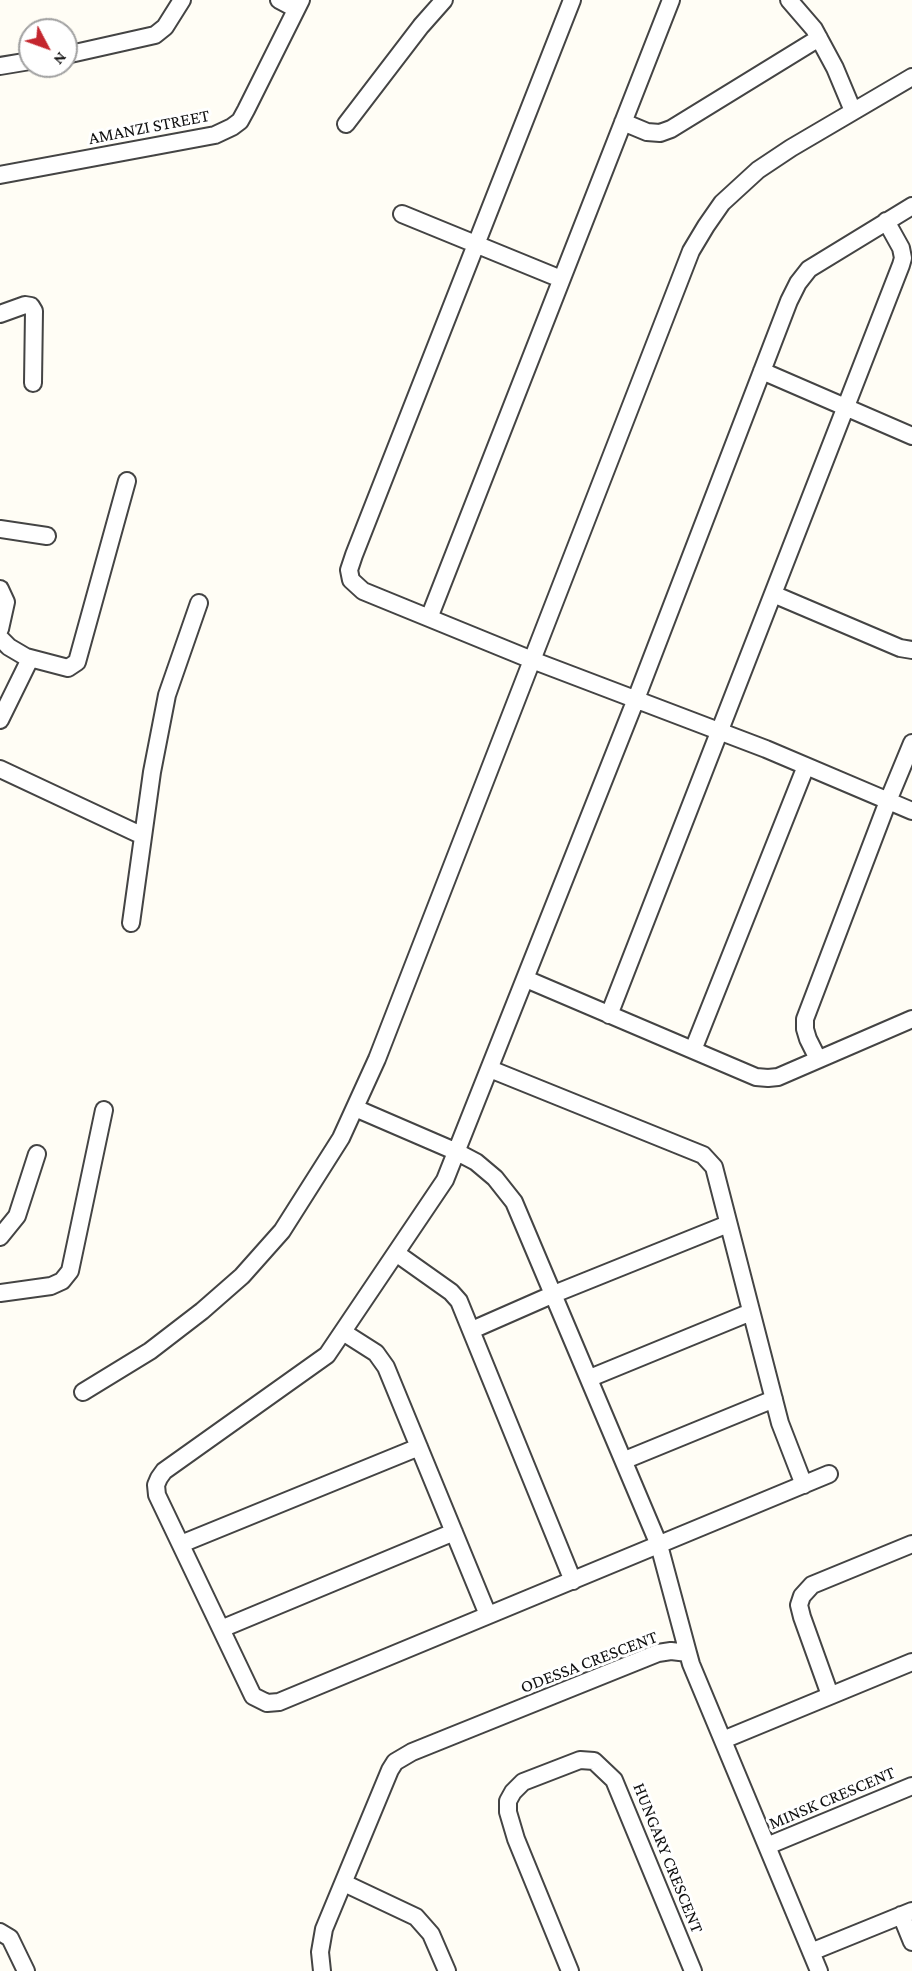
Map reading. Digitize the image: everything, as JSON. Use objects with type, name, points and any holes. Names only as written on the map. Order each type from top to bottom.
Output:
[{"type":"street","points":[[78,52],[155,35],[165,27],[182,0]]},
{"type":"street","points":[[279,0],[298,4]]},
{"type":"street","points":[[346,124],[421,26],[444,0]]},
{"type":"street","points":[[572,0],[354,555],[349,570],[351,580],[363,591],[532,660],[720,731],[912,811]]},
{"type":"street","points":[[429,618],[671,0]]},
{"type":"street","points":[[789,0],[814,29],[835,68],[853,111]]},
{"type":"street","name":"AMANZI STREET","points":[[0,174],[215,135],[226,131],[243,116],[298,4]]},
{"type":"street","points":[[623,122],[647,132],[660,133],[671,129],[819,38]]},
{"type":"street","points":[[0,66],[18,63]]},
{"type":"street","points":[[82,1392],[150,1351],[202,1311],[242,1276],[282,1231],[311,1188],[356,1108],[691,251],[722,203],[740,184],[783,153],[912,77]]},
{"type":"street","points":[[829,1474],[279,1702],[267,1703],[253,1696],[157,1495],[156,1485],[164,1471],[327,1355],[446,1179],[636,699],[789,301],[798,283],[809,269],[912,206]]},
{"type":"street","points":[[402,214],[561,279]]},
{"type":"street","points":[[609,1015],[903,258],[901,248],[886,221]]},
{"type":"street","points":[[0,314],[25,305],[31,306],[34,311],[33,382]]},
{"type":"street","points":[[762,371],[912,436]]},
{"type":"street","points":[[0,638],[9,647],[26,657],[68,668],[77,662],[127,481]]},
{"type":"street","points":[[0,529],[47,536]]},
{"type":"street","points":[[0,589],[6,602],[0,629]]},
{"type":"street","points":[[773,594],[900,648],[912,650]]},
{"type":"street","points":[[131,923],[152,772],[167,695],[199,603]]},
{"type":"street","points":[[0,720],[25,673],[28,663],[26,657]]},
{"type":"street","points":[[818,1059],[808,1039],[805,1019],[912,743]]},
{"type":"street","points":[[693,1050],[806,766]]},
{"type":"street","points":[[0,769],[143,836]]},
{"type":"street","points":[[526,979],[756,1077],[778,1077],[912,1019]]},
{"type":"street","points":[[490,1069],[703,1155],[714,1167],[780,1423],[804,1485]]},
{"type":"street","points":[[356,1108],[476,1162],[495,1178],[514,1202],[659,1545],[691,1664],[819,1971]]},
{"type":"street","points":[[0,1293],[51,1286],[62,1281],[70,1272],[104,1110]]},
{"type":"street","points":[[0,1237],[17,1216],[37,1154]]},
{"type":"street","points":[[472,1330],[554,1294],[728,1224]]},
{"type":"street","points":[[396,1253],[459,1300],[573,1581]]},
{"type":"street","points":[[590,1378],[751,1312]]},
{"type":"street","points":[[343,1332],[376,1353],[386,1367],[488,1615]]},
{"type":"street","points":[[625,1460],[774,1400]]},
{"type":"street","points":[[181,1544],[419,1447]]},
{"type":"street","points":[[221,1629],[454,1532]]},
{"type":"street","points":[[831,1695],[802,1617],[799,1605],[802,1596],[812,1585],[912,1544]]},
{"type":"street","name":"ODESSA CRESCENT","points":[[322,1971],[320,1952],[324,1929],[390,1770],[401,1757],[658,1653],[670,1651],[688,1653]]},
{"type":"street","points":[[723,1740],[912,1662]]},
{"type":"street","name":"HUNGARY CRESCENT","points":[[570,1971],[513,1832],[508,1801],[523,1782],[580,1760],[594,1761],[605,1770],[618,1787],[693,1971]]},
{"type":"street","name":"MINSK CRESCENT","points":[[767,1846],[912,1786]]},
{"type":"street","points":[[344,1883],[416,1917],[431,1934],[447,1971]]},
{"type":"street","points":[[811,1952],[907,1913],[912,1942]]},
{"type":"street","points":[[0,1932],[10,1938],[26,1971]]}]
